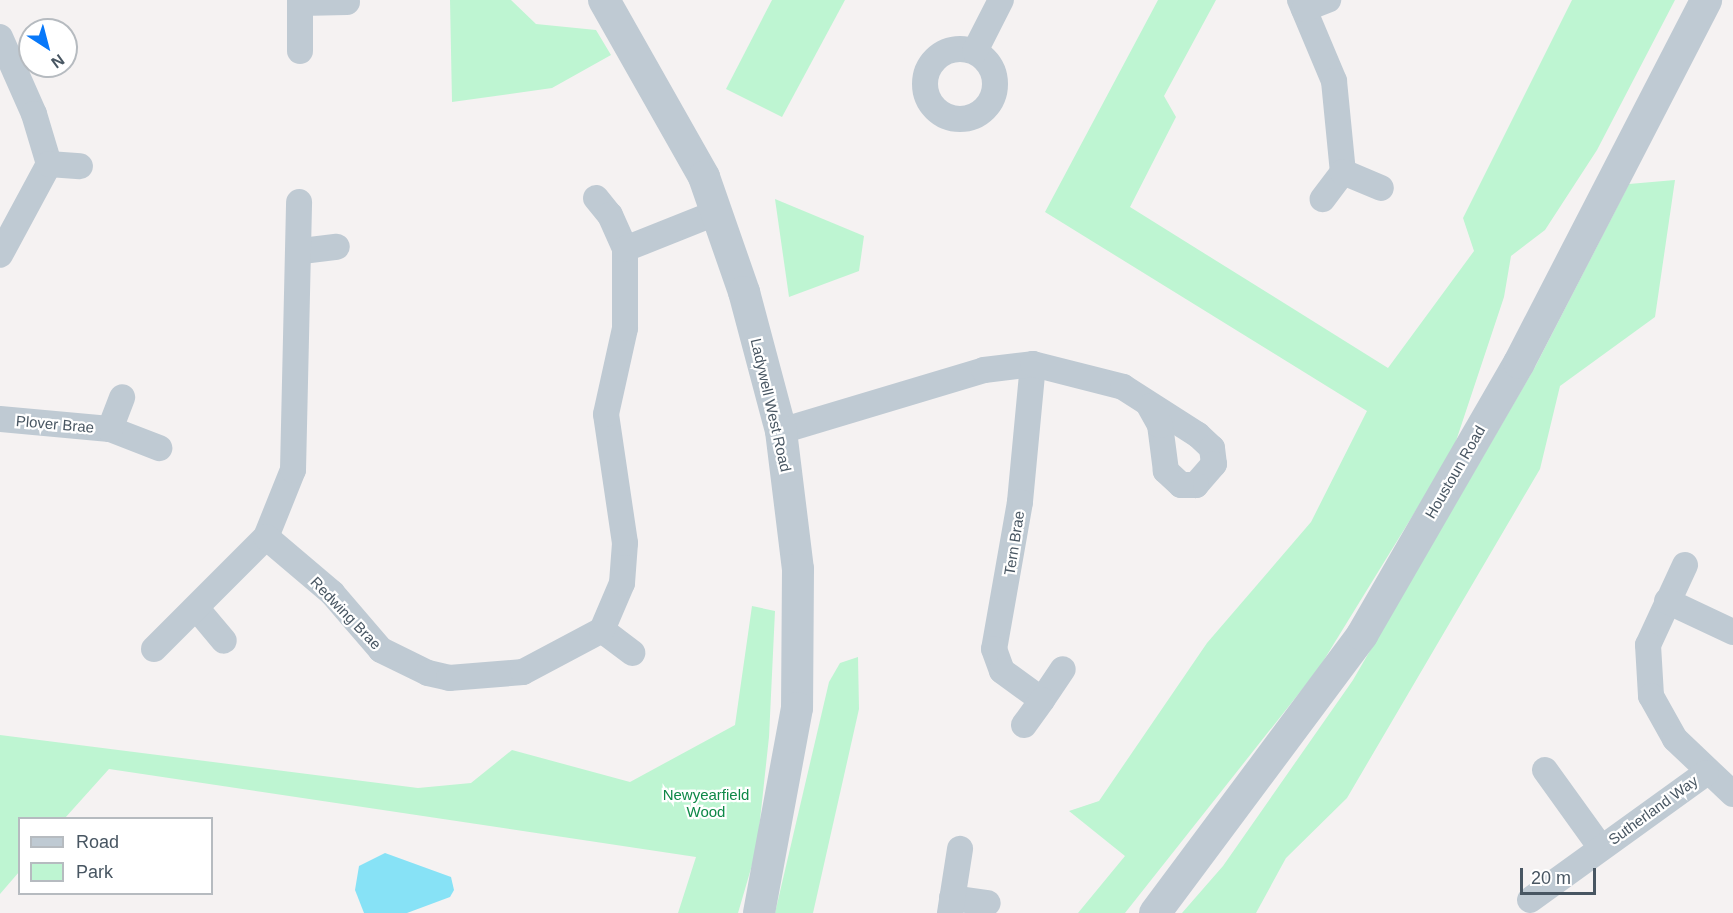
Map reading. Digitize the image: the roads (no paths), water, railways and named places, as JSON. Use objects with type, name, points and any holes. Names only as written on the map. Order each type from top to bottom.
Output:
[{"type":"street","name":"Ladywell West Road","points":[[604,0],[687,142],[718,212],[781,431],[798,569],[797,708],[759,913]]},
{"type":"street","points":[[975,51],[1001,0]]},
{"type":"street","points":[[1323,199],[1343,172],[1334,81],[1302,5],[1328,0]]},
{"type":"street","name":"Houstoun Road","points":[[1155,913],[1362,635],[1519,363],[1706,0]]},
{"type":"street","points":[[300,51],[300,2],[347,2]]},
{"type":"street","points":[[0,37],[34,114],[49,164],[0,255]]},
{"type":"street","points":[[49,164],[80,166]]},
{"type":"street","points":[[1343,172],[1381,188]]},
{"type":"street","points":[[596,198],[625,249],[625,328],[606,414],[625,543],[622,583],[602,630],[632,653]]},
{"type":"street","points":[[154,649],[198,610],[229,570],[266,537],[293,471],[302,251],[299,202]]},
{"type":"street","points":[[625,249],[718,212]]},
{"type":"street","points":[[302,251],[337,248]]},
{"type":"street","points":[[781,431],[984,370],[1033,364],[1123,387],[1150,408]]},
{"type":"street","name":"Tern Brae","points":[[1033,364],[1019,512],[994,649],[1002,671],[1042,700]]},
{"type":"street","name":"Plover Brae","points":[[110,429],[122,396]]},
{"type":"street","name":"Plover Brae","points":[[0,419],[110,429],[159,448]]},
{"type":"street","name":"Redwing Brae","points":[[266,537],[332,593],[381,650],[428,673],[449,678],[523,672],[602,630]]},
{"type":"street","name":"Sutherland Way","points":[[1685,565],[1648,645],[1652,696],[1676,739],[1706,773],[1733,794]]},
{"type":"street","points":[[1667,601],[1733,632]]},
{"type":"street","points":[[198,610],[224,641]]},
{"type":"street","points":[[1024,725],[1063,669]]},
{"type":"street","name":"Sutherland Way","points":[[1545,770],[1601,848]]},
{"type":"street","name":"Sutherland Way","points":[[1530,900],[1706,773]]},
{"type":"street","points":[[960,849],[951,906],[988,903]]},
{"type":"water","points":[[385,853],[451,877],[454,890],[450,897],[407,913],[364,913],[355,890],[359,866]]},
{"type":"park label","name":"Newyearfield Wood","points":[[706,802]]}]
